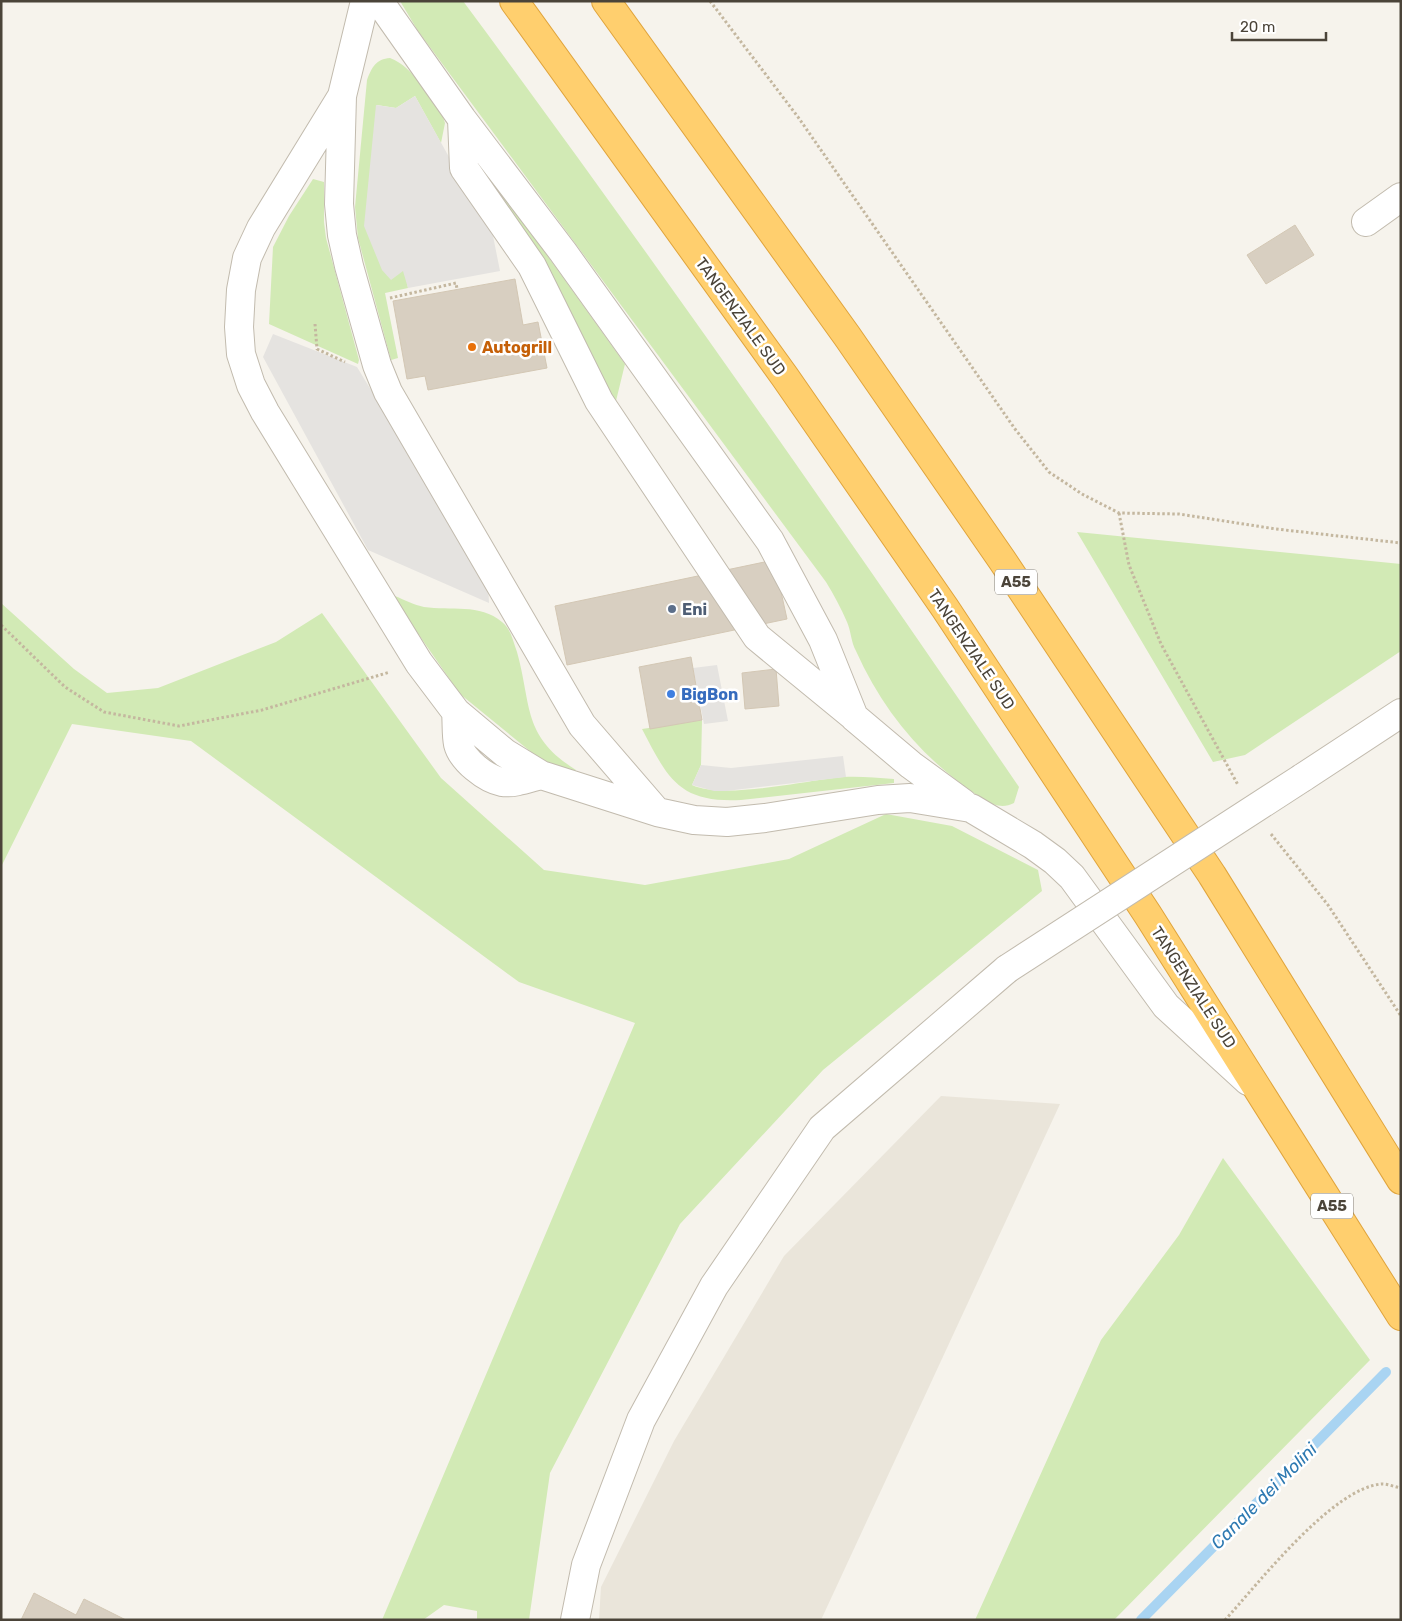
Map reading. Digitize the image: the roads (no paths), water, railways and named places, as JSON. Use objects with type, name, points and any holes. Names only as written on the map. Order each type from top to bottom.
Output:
[{"type":"highway","name":"TANGENZIALE SUD","points":[[514,1],[779,369],[945,608],[1148,915],[1264,1096],[1401,1316]]},
{"type":"highway","name":"A55","points":[[606,1],[848,336],[1002,560],[1212,875],[1401,1180]]},
{"type":"street","points":[[366,1],[342,96],[339,204],[342,235],[372,347],[388,392],[582,725],[657,812]]},
{"type":"street","points":[[379,1],[462,120],[563,252],[770,541],[823,640],[854,717]]},
{"type":"street","points":[[342,96],[261,228],[247,258],[241,290],[239,327],[242,354],[251,385],[265,412],[419,663],[456,712],[505,753],[541,775],[657,812],[694,820],[727,822],[766,818],[878,800],[910,798],[971,808]]},
{"type":"street","points":[[462,120],[464,168],[532,266],[599,401],[757,637],[910,765],[971,808],[1033,845],[1055,861],[1072,877],[1166,1006],[1264,1096]]},
{"type":"street","points":[[1366,222],[1401,197]]},
{"type":"street","points":[[575,1620],[586,1565],[641,1420],[714,1286],[822,1128],[1007,969],[1401,713]]},
{"type":"waterway","name":"Canale dei Molini","points":[[1141,1620],[1386,1372]]},
{"type":"place","name":"Autogrill","points":[[472,347]]},
{"type":"place","name":"Eni","points":[[672,609]]},
{"type":"place","name":"BigBon","points":[[671,694]]}]
